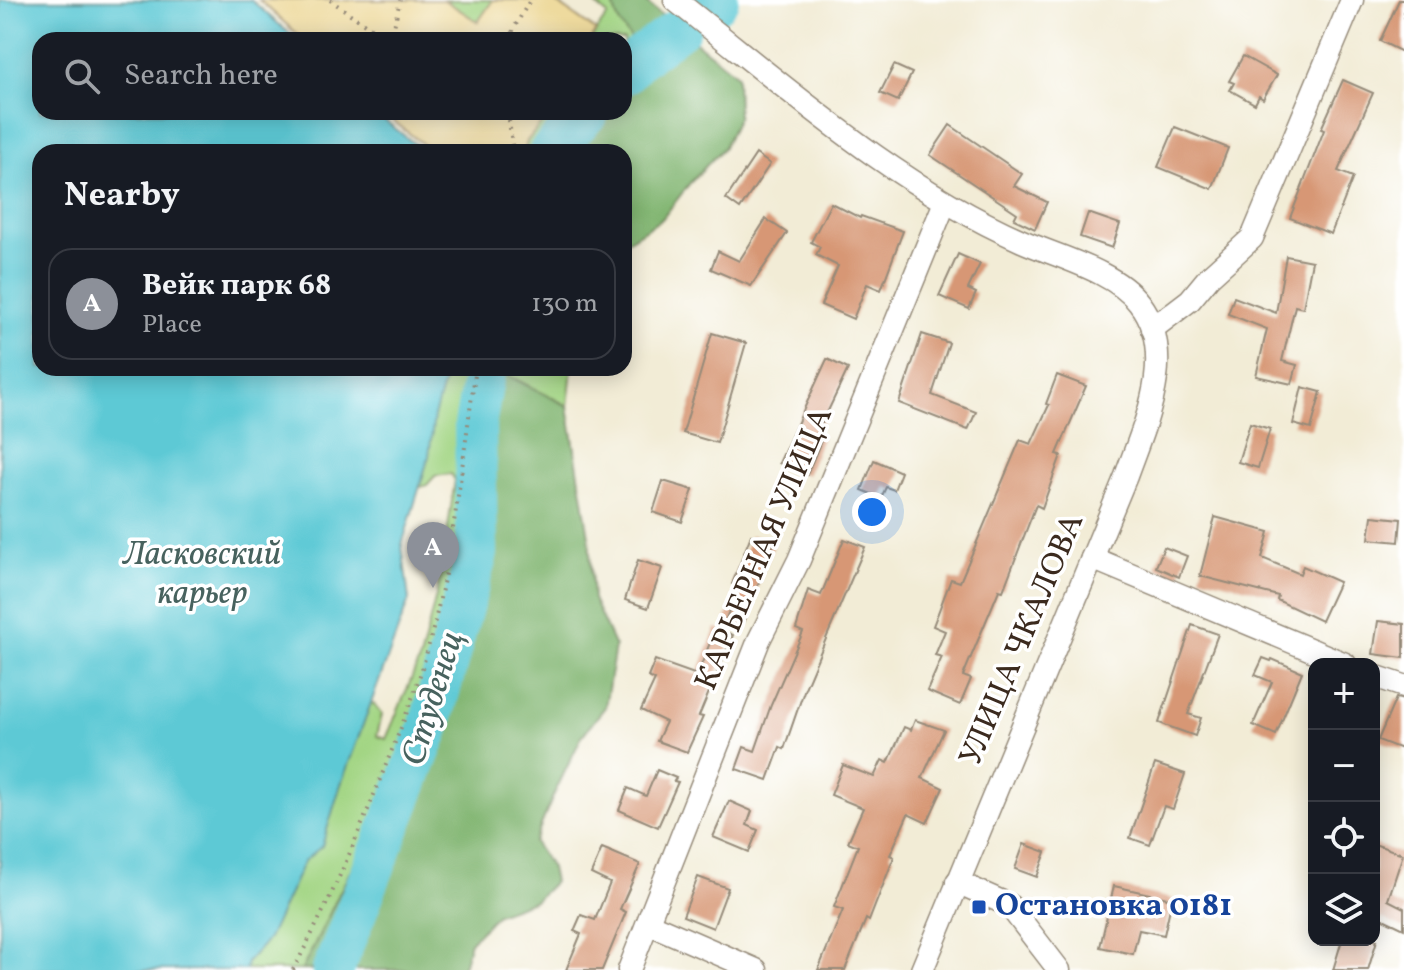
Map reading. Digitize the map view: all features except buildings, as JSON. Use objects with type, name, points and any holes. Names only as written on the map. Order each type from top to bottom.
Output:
[{"type":"street","name":"УЛИЦА ЧКАЛОВА","points":[[675,0],[848,134],[945,202],[987,225],[1117,282],[1140,303],[1157,344],[1158,366],[1152,398],[1131,461],[922,970]]},
{"type":"street","points":[[1152,329],[1190,300],[1209,277],[1252,238],[1352,0]]},
{"type":"street","name":"КАРЬЕРНАЯ УЛИЦА","points":[[629,970],[759,640],[799,560],[945,202]]},
{"type":"street","points":[[1092,558],[1331,658]]},
{"type":"street","points":[[1380,678],[1404,686]]},
{"type":"street","points":[[957,882],[1009,905],[1059,970]]},
{"type":"street","points":[[648,923],[756,970]]},
{"type":"path","points":[[330,0],[377,32]]},
{"type":"path","points":[[391,32],[400,0]]},
{"type":"path","points":[[513,32],[530,0]]},
{"type":"path","points":[[509,120],[512,144]]},
{"type":"path","points":[[293,970],[354,846],[405,719],[424,661],[439,601],[475,376]]},
{"type":"green space","points":[[444,0],[493,0],[478,22]]},
{"type":"green space","points":[[590,0],[614,0],[617,16],[627,32],[596,32],[608,15]]},
{"type":"green space","points":[[614,0],[643,0],[737,75],[738,117],[724,147],[662,219],[632,238],[632,144],[538,144],[557,120],[632,120],[632,32],[626,32],[621,26]]},
{"type":"green space","points":[[544,120],[558,120],[539,144],[526,142]]},
{"type":"green space","points":[[431,376],[492,376],[455,559],[449,608],[428,678],[362,847],[302,970],[216,970],[356,698],[374,704],[382,714],[377,736],[386,739],[421,656],[441,575],[455,480],[451,474],[435,476],[427,485],[407,492]]},
{"type":"green space","points":[[492,376],[509,376],[568,406],[589,537],[593,599],[615,647],[605,707],[582,736],[534,842],[551,868],[554,882],[536,900],[497,914],[470,942],[462,970],[302,970],[362,847],[428,678],[449,608],[455,559]]},
{"type":"green space","points":[[509,376],[571,376],[568,406]]},
{"type":"sand","points":[[259,0],[444,0],[478,22],[493,0],[553,0],[596,31],[595,32],[295,32]]},
{"type":"sand","points":[[392,120],[544,120],[526,144],[423,144]]},
{"type":"water","name":"Ласковский карьер","points":[[0,0],[251,0],[288,32],[32,32],[32,120],[384,120],[415,144],[32,144],[32,376],[446,376],[434,416],[429,456],[402,545],[409,600],[340,787],[322,846],[304,861],[268,939],[247,962],[246,970],[0,970]]},
{"type":"waterway","name":"Студенец","points":[[712,5],[718,0]]},
{"type":"waterway","name":"Студенец","points":[[632,65],[680,28]]},
{"type":"waterway","name":"Студенец","points":[[558,144],[580,120]]},
{"type":"waterway","name":"Студенец","points":[[333,970],[429,728],[477,553],[475,425],[484,376]]},
{"type":"place","name":"Вейк парк 68","points":[[433,588]]},
{"type":"place","name":"Остановка 0181","points":[[979,907]]}]
